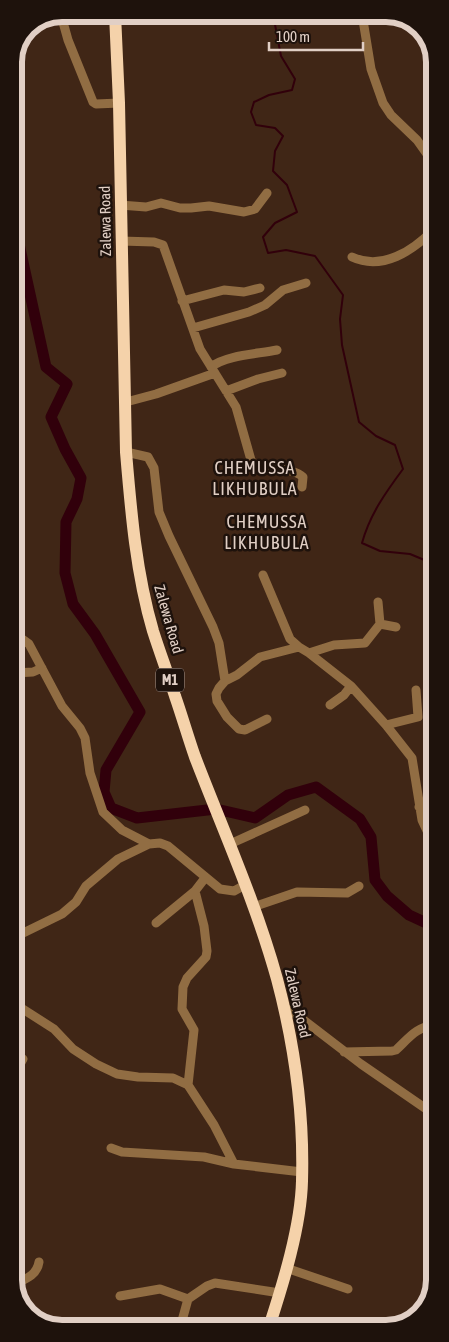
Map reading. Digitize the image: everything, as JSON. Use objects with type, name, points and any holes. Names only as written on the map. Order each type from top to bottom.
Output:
[{"type":"highway","name":"Zalewa Road","points":[[115,22],[119,103],[126,452],[139,571],[153,631],[195,755],[268,948],[284,1007],[300,1104],[302,1172],[298,1217],[280,1293],[271,1320]]},
{"type":"street","points":[[63,22],[68,40],[93,102],[96,104],[119,103]]},
{"type":"street","points":[[363,23],[371,69],[383,103],[391,115],[417,140],[426,153]]},
{"type":"street","points":[[120,205],[146,207],[161,203],[180,208],[209,206],[244,212],[255,209],[267,193]]},
{"type":"street","points":[[352,258],[361,262],[384,262],[411,249],[426,238]]},
{"type":"street","points":[[121,241],[154,242],[164,245],[200,349],[236,407],[253,464],[260,467],[295,471],[303,477],[302,487]]},
{"type":"street","points":[[193,328],[249,312],[265,305],[283,290],[306,283]]},
{"type":"street","points":[[182,301],[224,290],[244,292],[260,288]]},
{"type":"street","points":[[126,402],[156,394],[213,370],[218,362],[277,350]]},
{"type":"street","points":[[226,391],[258,379],[282,373]]},
{"type":"street","points":[[126,452],[148,456],[154,468],[159,512],[213,627],[219,643],[225,681]]},
{"type":"street","points":[[263,575],[284,629],[290,639],[351,686],[412,758],[419,807],[426,829]]},
{"type":"street","points":[[309,653],[334,645],[365,643],[380,624],[378,602]]},
{"type":"street","points":[[380,624],[396,627]]},
{"type":"street","points":[[22,639],[29,644],[62,706],[80,728],[85,738],[90,773],[103,812],[122,830],[149,844]]},
{"type":"street","points":[[267,719],[248,729],[239,730],[227,717],[217,701],[216,694],[225,681],[237,675],[260,657],[299,647]]},
{"type":"street","points":[[22,673],[33,672],[42,668]]},
{"type":"street","points":[[330,705],[351,686]]},
{"type":"street","points":[[386,725],[418,717],[416,690]]},
{"type":"street","points":[[419,807],[426,804]]},
{"type":"street","points":[[230,844],[305,810]]},
{"type":"street","points":[[22,934],[62,914],[76,902],[86,886],[118,859],[149,844],[160,843],[168,846],[220,889],[234,891],[245,885]]},
{"type":"street","points":[[156,923],[195,891],[205,878]]},
{"type":"street","points":[[253,907],[297,892],[346,893],[359,886]]},
{"type":"street","points":[[188,1085],[194,1030],[182,1009],[183,988],[187,978],[206,957],[204,926],[195,891]]},
{"type":"street","points":[[284,1007],[344,1052],[426,1109]]},
{"type":"street","points":[[22,1008],[54,1029],[73,1049],[96,1064],[117,1074],[172,1078],[188,1085],[214,1125],[234,1164]]},
{"type":"street","points":[[344,1052],[396,1050],[416,1031],[426,1026]]},
{"type":"street","points":[[111,1148],[122,1152],[204,1157],[234,1164],[302,1172]]},
{"type":"street","points":[[22,1280],[35,1273],[39,1262]]},
{"type":"street","points":[[286,1268],[348,1289]]},
{"type":"street","points":[[182,1319],[188,1299],[215,1283],[280,1293]]},
{"type":"street","points":[[120,1296],[160,1289],[188,1299]]},
{"type":"waterway","points":[[275,23],[281,56],[295,79],[292,90],[269,95],[254,102],[251,112],[256,125],[275,128],[283,136],[275,151],[273,171],[287,185],[297,212],[275,223],[263,237],[268,253],[286,250],[315,256],[343,295],[340,319],[342,345],[359,422],[376,436],[395,445],[403,469],[374,513],[362,543],[380,551],[410,554],[426,561]]},
{"type":"waterway","points":[[22,258],[46,367],[67,384],[51,417],[65,449],[81,478],[77,499],[66,522],[65,573],[73,604],[95,634],[140,712],[106,770],[104,792],[111,808],[137,818],[216,809],[255,818],[288,795],[316,787],[360,819],[371,837],[375,880],[387,896],[409,915],[426,923]]},
{"type":"district","name":"CHEMUSSA LIKHUBULA","points":[[255,477]]},
{"type":"district","name":"CHEMUSSA LIKHUBULA","points":[[267,531]]}]
